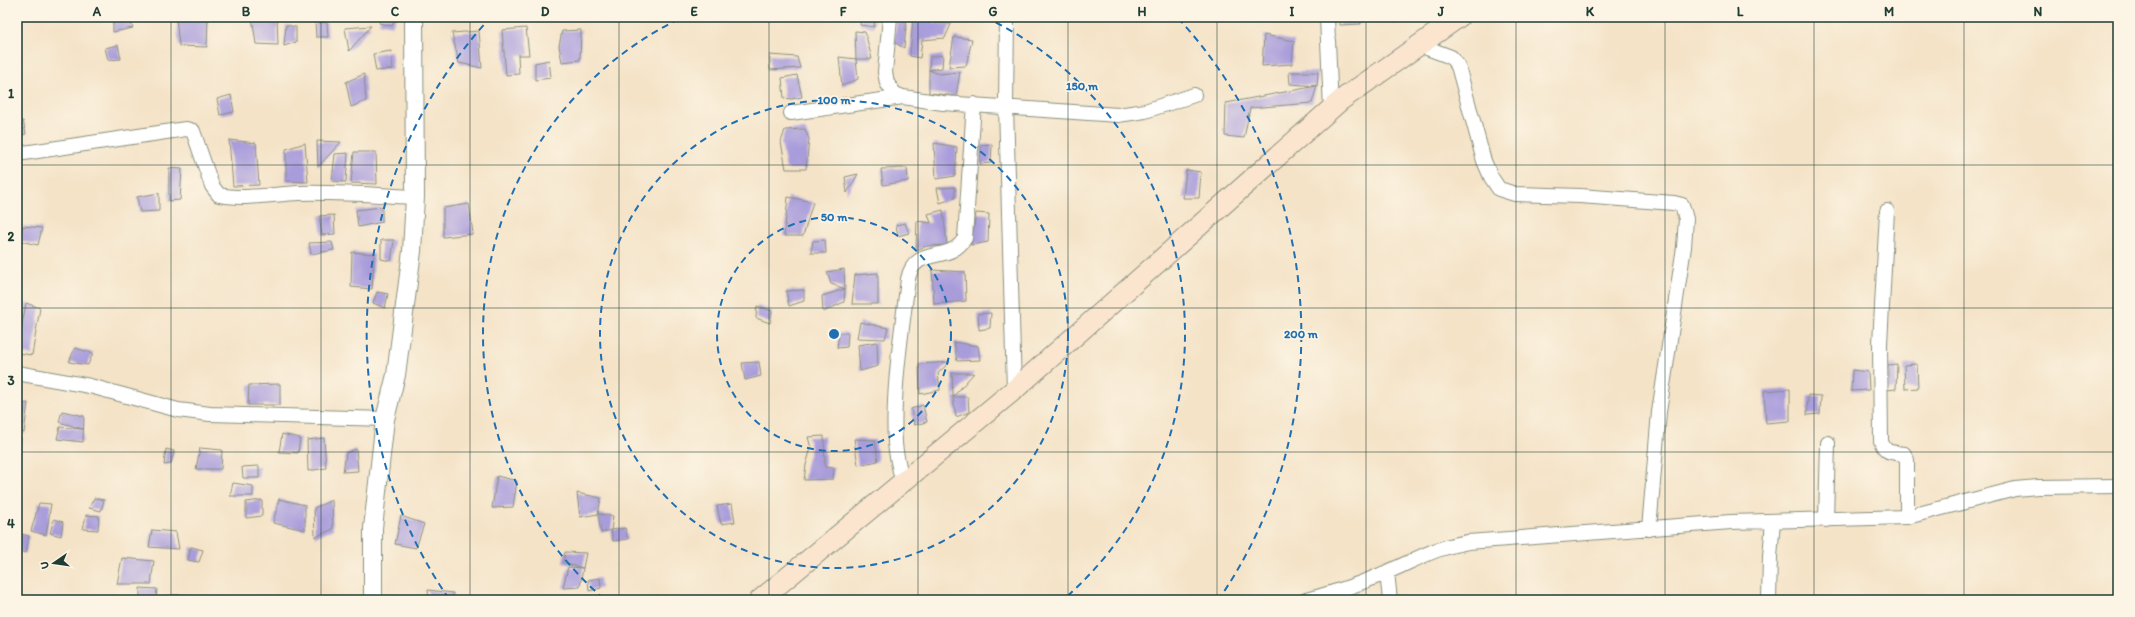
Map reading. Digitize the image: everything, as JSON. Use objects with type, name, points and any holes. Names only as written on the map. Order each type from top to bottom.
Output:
[{"type":"main road","points":[[760,600],[1014,390],[1331,110],[1459,17]]},
{"type":"street","points":[[372,600],[373,528],[385,419],[396,375],[412,251],[415,197],[414,17]]},
{"type":"street","points":[[890,17],[885,72],[887,83],[895,94],[903,98]]},
{"type":"street","points":[[1006,17],[1006,106],[1014,390]]},
{"type":"street","points":[[1327,17],[1331,110]]},
{"type":"street","points":[[1419,45],[1450,57],[1458,66],[1484,161],[1491,177],[1499,189],[1516,194],[1580,196],[1674,203],[1682,205],[1685,211],[1684,247],[1659,412],[1649,529]]},
{"type":"street","points":[[791,113],[903,98],[1118,115],[1145,112],[1194,95]]},
{"type":"street","points":[[902,482],[895,444],[895,414],[899,353],[908,279],[911,268],[921,258],[956,249],[965,238],[974,104]]},
{"type":"street","points":[[17,154],[186,129],[193,131],[212,186],[219,195],[231,198],[334,193],[415,197]]},
{"type":"street","points":[[1887,211],[1882,276],[1880,344],[1881,441],[1883,448],[1887,452],[1904,454],[1907,460],[1907,517]]},
{"type":"street","points":[[17,373],[90,386],[166,407],[210,414],[385,419]]},
{"type":"street","points":[[1826,520],[1828,443]]},
{"type":"street","points":[[1306,600],[1387,572],[1429,552],[1447,546],[1649,529],[1773,521],[1907,517],[2015,490],[2038,487],[2118,486]]},
{"type":"street","points":[[1769,600],[1773,521]]},
{"type":"street","points":[[1387,572],[1390,600]]},
{"type":"building","points":[[113,17],[129,17],[133,28],[113,32]]},
{"type":"building","points":[[176,17],[208,17],[207,47],[179,46]]},
{"type":"building","points":[[252,17],[277,17],[278,45],[256,44]]},
{"type":"building","points":[[381,17],[396,17],[392,26],[379,23]]},
{"type":"building","points":[[861,17],[875,17],[874,27],[860,25]]},
{"type":"building","points":[[897,17],[907,17],[904,48],[894,42]]},
{"type":"building","points":[[913,17],[935,17],[933,23],[951,24],[945,38],[922,40],[920,58],[910,56]]},
{"type":"building","points":[[1340,17],[1358,17],[1361,24],[1340,25]]},
{"type":"building","points":[[1382,17],[1395,17],[1395,22]]},
{"type":"building","points":[[315,22],[327,23],[328,37],[316,37]]},
{"type":"building","points":[[286,25],[296,27],[296,42],[284,46]]},
{"type":"building","points":[[371,26],[349,51],[345,28]]},
{"type":"building","points":[[526,28],[529,55],[518,55],[519,74],[506,75],[502,30]]},
{"type":"building","points":[[581,30],[580,60],[562,62],[559,46],[562,31]]},
{"type":"building","points":[[479,31],[482,68],[459,63],[452,33]]},
{"type":"building","points":[[855,31],[865,32],[872,59],[856,59]]},
{"type":"building","points":[[1264,35],[1294,41],[1292,64],[1262,66]]},
{"type":"building","points":[[954,37],[972,39],[966,66],[949,67]]},
{"type":"building","points":[[118,45],[121,59],[108,60],[105,48]]},
{"type":"building","points":[[391,51],[393,69],[376,71],[373,54]]},
{"type":"building","points":[[770,55],[797,57],[800,68],[770,70]]},
{"type":"building","points":[[943,55],[942,68],[929,70],[930,57]]},
{"type":"building","points":[[839,57],[856,59],[858,79],[842,86]]},
{"type":"building","points":[[549,60],[551,78],[535,80],[535,63]]},
{"type":"building","points":[[929,70],[939,74],[960,72],[956,96],[929,93]]},
{"type":"building","points":[[1289,72],[1318,72],[1317,86],[1290,84]]},
{"type":"building","points":[[364,74],[366,101],[351,107],[346,82]]},
{"type":"building","points":[[797,75],[802,97],[791,99],[784,98],[782,78]]},
{"type":"building","points":[[1317,86],[1312,103],[1250,108],[1244,138],[1225,136],[1226,103]]},
{"type":"building","points":[[231,95],[234,112],[220,115],[217,99]]},
{"type":"building","points":[[23,121],[26,134],[17,135],[17,122]]},
{"type":"building","points":[[805,129],[809,139],[806,169],[786,169],[781,142],[785,130]]},
{"type":"building","points":[[229,140],[256,143],[259,185],[233,186]]},
{"type":"building","points":[[317,141],[341,142],[318,167]]},
{"type":"building","points":[[305,143],[308,182],[286,181],[286,149]]},
{"type":"building","points":[[934,143],[957,147],[955,176],[936,179]]},
{"type":"building","points":[[992,144],[991,163],[980,164],[981,145]]},
{"type":"building","points":[[354,152],[376,152],[377,184],[351,183]]},
{"type":"building","points":[[348,153],[346,182],[332,181],[335,154]]},
{"type":"building","points":[[169,168],[182,169],[180,200],[169,201]]},
{"type":"building","points":[[907,168],[908,181],[883,185],[881,169]]},
{"type":"building","points":[[1186,170],[1201,172],[1199,198],[1183,198]]},
{"type":"building","points":[[858,174],[847,193],[845,177]]},
{"type":"building","points":[[955,187],[955,198],[940,203],[937,188]]},
{"type":"building","points":[[159,193],[159,211],[140,212],[137,197]]},
{"type":"building","points":[[788,197],[813,202],[803,236],[784,236]]},
{"type":"building","points":[[469,204],[473,234],[443,237],[443,208]]},
{"type":"building","points":[[382,207],[382,222],[358,227],[356,210]]},
{"type":"building","points":[[943,210],[947,245],[927,246],[916,250],[917,221],[931,223],[928,214]]},
{"type":"building","points":[[976,213],[989,214],[988,242],[971,245]]},
{"type":"building","points":[[334,215],[335,234],[322,235],[319,216]]},
{"type":"building","points":[[905,223],[909,233],[898,236],[896,225]]},
{"type":"building","points":[[23,226],[42,228],[38,245],[20,241]]},
{"type":"building","points":[[381,240],[394,240],[391,261],[381,259]]},
{"type":"building","points":[[825,240],[826,253],[811,253],[813,241]]},
{"type":"building","points":[[332,242],[334,250],[311,254],[309,243]]},
{"type":"building","points":[[352,252],[374,254],[372,289],[351,287]]},
{"type":"building","points":[[844,269],[845,289],[831,284],[827,272]]},
{"type":"building","points":[[932,270],[965,272],[966,301],[934,304]]},
{"type":"building","points":[[878,273],[878,304],[852,304],[855,275]]},
{"type":"building","points":[[845,289],[844,302],[823,312],[822,296]]},
{"type":"building","points":[[804,290],[804,301],[789,306],[786,291]]},
{"type":"building","points":[[377,292],[388,294],[385,308],[373,303]]},
{"type":"building","points":[[26,303],[40,308],[32,355],[17,353]]},
{"type":"building","points":[[757,306],[772,311],[770,323],[756,318]]},
{"type":"building","points":[[991,313],[990,328],[979,330],[978,314]]},
{"type":"building","points":[[860,322],[888,328],[885,339],[857,338]]},
{"type":"building","points":[[839,333],[848,333],[847,347],[837,348]]},
{"type":"building","points":[[877,342],[878,366],[860,371],[858,345]]},
{"type":"building","points":[[954,342],[978,346],[980,360],[957,361]]},
{"type":"building","points":[[75,348],[93,353],[88,365],[69,362]]},
{"type":"building","points":[[759,362],[761,376],[745,380],[742,363]]},
{"type":"building","points":[[950,362],[938,373],[940,390],[920,394],[919,364]]},
{"type":"building","points":[[1897,364],[1896,389],[1886,390],[1888,365]]},
{"type":"building","points":[[1917,364],[1918,388],[1905,389],[1904,365]]},
{"type":"building","points":[[1852,370],[1868,372],[1869,390],[1851,391]]},
{"type":"building","points":[[952,373],[974,373],[953,397]]},
{"type":"building","points":[[280,384],[280,405],[248,405],[249,385]]},
{"type":"building","points":[[1790,389],[1790,421],[1766,423],[1764,391]]},
{"type":"building","points":[[1808,395],[1821,396],[1820,414],[1807,415]]},
{"type":"building","points":[[953,397],[968,397],[969,412],[956,417]]},
{"type":"building","points":[[28,403],[24,433],[17,431],[17,404]]},
{"type":"building","points":[[923,405],[927,422],[914,425],[911,409]]},
{"type":"building","points":[[62,411],[84,416],[83,442],[57,439],[60,427],[83,429],[59,422]]},
{"type":"building","points":[[282,434],[300,438],[298,453],[279,452]]},
{"type":"building","points":[[824,436],[825,467],[834,468],[833,479],[804,480],[806,465],[811,448],[808,437]]},
{"type":"building","points":[[17,438],[21,438],[20,457],[17,457]]},
{"type":"building","points":[[324,438],[326,468],[308,471],[307,440]]},
{"type":"building","points":[[854,439],[875,440],[878,461],[858,465]]},
{"type":"building","points":[[200,448],[222,450],[221,469],[196,469]]},
{"type":"building","points":[[166,449],[174,451],[171,464],[164,465]]},
{"type":"building","points":[[356,449],[358,471],[343,472],[346,453]]},
{"type":"building","points":[[259,466],[259,478],[243,478],[242,467]]},
{"type":"building","points":[[497,476],[517,481],[513,507],[492,508]]},
{"type":"building","points":[[233,483],[253,486],[253,496],[230,496]]},
{"type":"building","points":[[577,493],[601,498],[598,514],[580,517]]},
{"type":"building","points":[[94,498],[104,500],[101,511],[89,508]]},
{"type":"building","points":[[279,499],[305,505],[305,530],[273,523]]},
{"type":"building","points":[[262,500],[262,516],[246,518],[246,502]]},
{"type":"building","points":[[332,500],[333,529],[315,537],[314,508]]},
{"type":"building","points":[[39,503],[51,504],[46,535],[31,531]]},
{"type":"building","points":[[732,504],[735,522],[721,524],[717,506]]},
{"type":"building","points":[[598,514],[613,516],[611,530],[601,533]]},
{"type":"building","points":[[86,515],[99,516],[98,530],[83,529]]},
{"type":"building","points":[[401,516],[424,524],[416,548],[395,544]]},
{"type":"building","points":[[54,519],[63,522],[61,536],[50,533]]},
{"type":"building","points":[[625,528],[628,539],[613,541],[611,530]]},
{"type":"building","points":[[152,530],[176,532],[179,549],[149,547]]},
{"type":"building","points":[[17,533],[29,536],[26,553],[17,551]]},
{"type":"building","points":[[191,547],[203,550],[199,562],[188,560]]},
{"type":"building","points":[[565,552],[586,553],[583,568],[563,563]]},
{"type":"building","points":[[122,558],[154,561],[151,584],[117,584]]},
{"type":"building","points":[[568,567],[583,568],[580,587],[563,588]]},
{"type":"building","points":[[600,578],[601,588],[589,591],[588,580]]},
{"type":"building","points":[[140,588],[157,589],[156,600],[140,600]]},
{"type":"building","points":[[428,590],[453,593],[453,600],[429,600]]},
{"type":"building","points":[[172,595],[188,595],[187,600],[170,600]]}]
